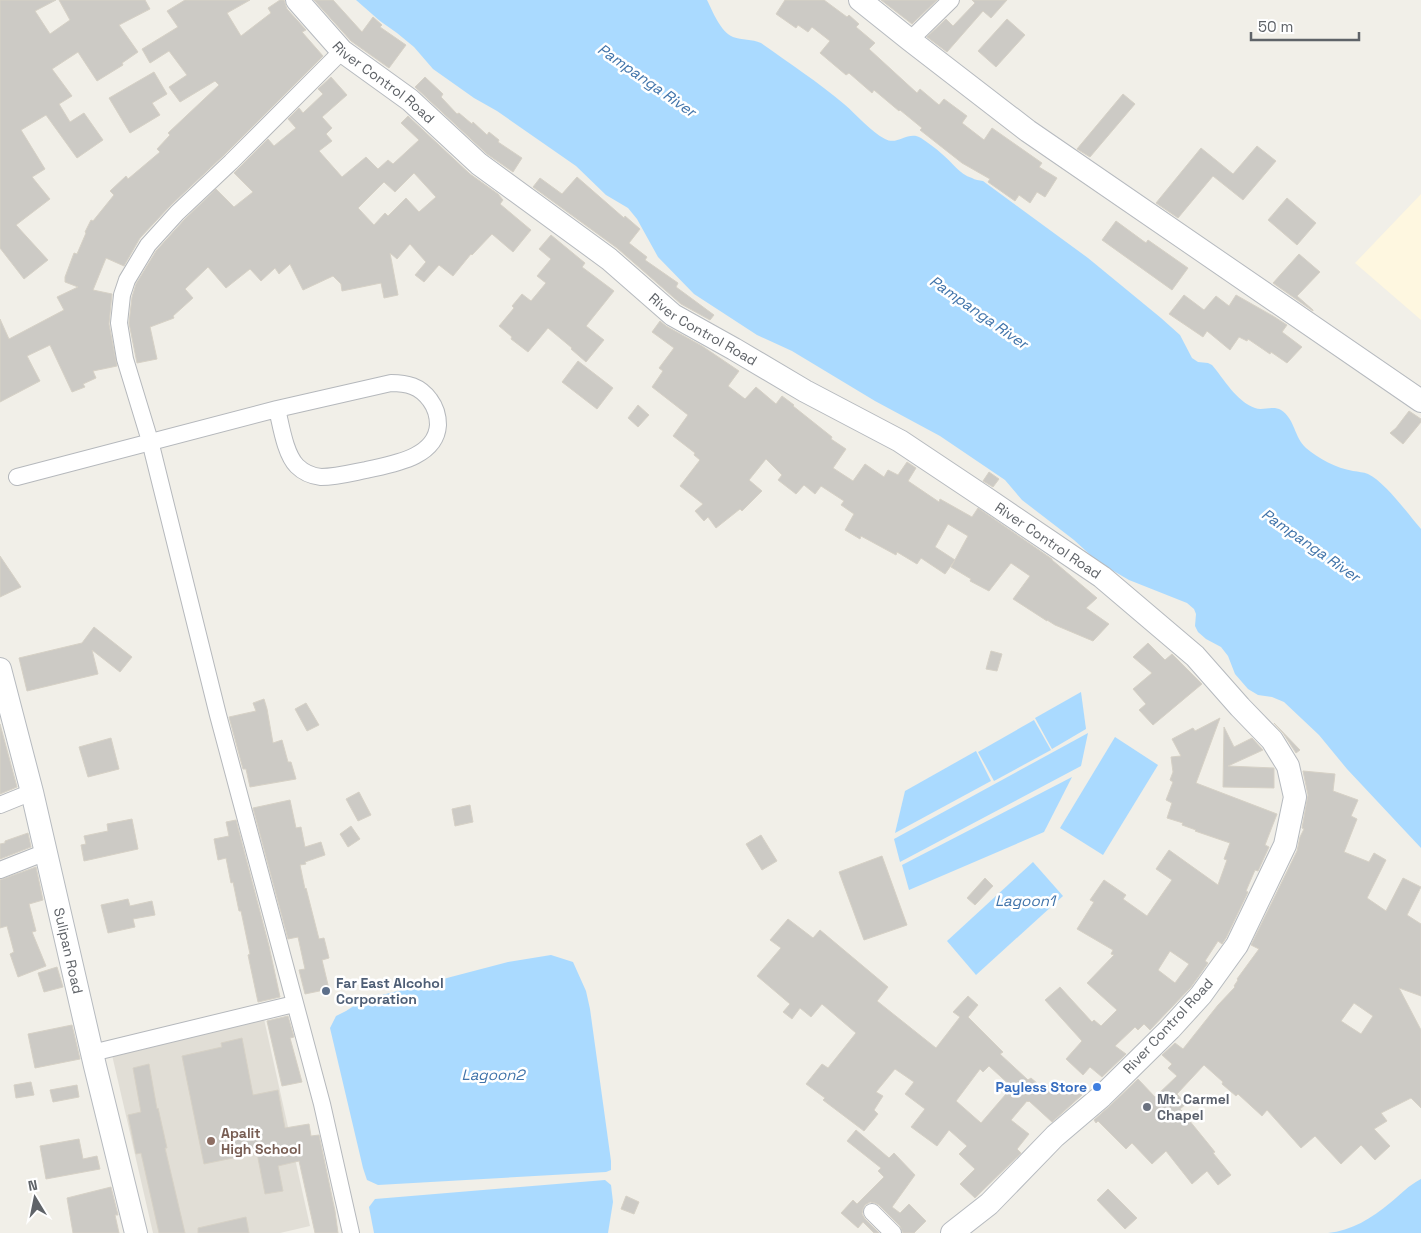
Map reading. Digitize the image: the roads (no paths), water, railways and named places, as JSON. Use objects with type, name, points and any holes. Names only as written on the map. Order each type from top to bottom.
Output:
[{"type":"street","name":"River Control Road","points":[[297,0],[342,51],[410,100],[479,164],[609,259],[673,315],[805,391],[900,442],[992,502],[1102,578],[1195,656],[1272,740],[1288,766],[1294,797],[1285,845],[1237,945],[1201,995],[1170,1029],[1102,1096],[1056,1136],[989,1204],[952,1233]]},
{"type":"street","points":[[860,0],[1028,131],[1421,401]]},
{"type":"street","points":[[910,40],[951,0]]},
{"type":"street","points":[[342,51],[163,227],[148,245],[127,280],[122,295],[119,323],[128,368],[150,442],[218,715],[322,1104],[351,1233]]},
{"type":"street","points":[[17,477],[277,409],[390,383],[416,386],[426,394],[434,405],[438,417],[438,430],[434,440],[426,450],[413,457],[388,465],[337,476],[319,477],[306,474],[296,466],[290,456],[277,409]]},
{"type":"street","name":"Sulipan Road","points":[[0,669],[32,792],[92,1053],[136,1233]]},
{"type":"street","points":[[0,805],[32,792]]},
{"type":"street","points":[[0,870],[46,852]]},
{"type":"street","points":[[92,1053],[294,1004]]},
{"type":"street","points":[[872,1212],[893,1233]]},
{"type":"water","name":"Pampanga River","points":[[356,0],[707,0],[717,21],[728,34],[736,38],[761,43],[824,88],[869,128],[885,139],[894,141],[912,136],[921,138],[946,157],[963,174],[983,181],[1088,258],[1180,335],[1192,358],[1198,362],[1212,365],[1231,389],[1248,405],[1261,409],[1278,409],[1286,414],[1302,444],[1311,452],[1334,465],[1347,470],[1366,473],[1375,478],[1389,491],[1421,529],[1421,848],[1347,769],[1319,735],[1284,702],[1272,697],[1258,695],[1248,689],[1235,674],[1228,656],[1221,647],[1198,632],[1195,626],[1196,614],[1194,609],[1187,603],[1129,580],[1098,562],[1074,540],[1022,500],[1005,480],[940,436],[875,401],[792,351],[757,335],[694,294],[658,257],[637,219],[628,208],[606,195],[576,166],[433,69],[414,47]]},
{"type":"water","points":[[1081,692],[1086,729],[1052,749],[1035,718]]},
{"type":"water","points":[[1034,720],[1051,750],[994,781],[978,752]]},
{"type":"water","points":[[1088,733],[1081,766],[900,862],[894,839]]},
{"type":"water","points":[[1115,737],[1158,765],[1103,855],[1060,828]]},
{"type":"water","points":[[976,751],[991,781],[895,833],[905,791]]},
{"type":"water","points":[[1072,777],[1044,832],[909,890],[902,865]]},
{"type":"water","name":"Lagoon1","points":[[1033,862],[1063,896],[976,975],[947,941]]},
{"type":"water","name":"Lagoon2","points":[[551,955],[573,962],[586,991],[611,1170],[606,1172],[378,1185],[367,1180],[330,1028],[336,1016],[363,1000],[508,962]]},
{"type":"water","points":[[1421,1179],[1421,1233],[1328,1233],[1345,1230],[1369,1219]]},
{"type":"water","points":[[605,1180],[611,1185],[613,1202],[608,1233],[374,1233],[369,1207],[375,1199]]},
{"type":"place","name":"Far East Alcohol Corporation","points":[[326,991]]},
{"type":"place","name":"Payless Store","points":[[1097,1087]]},
{"type":"place","name":"Mt. Carmel Chapel","points":[[1147,1107]]},
{"type":"place","name":"Apalit High School","points":[[211,1141]]}]
